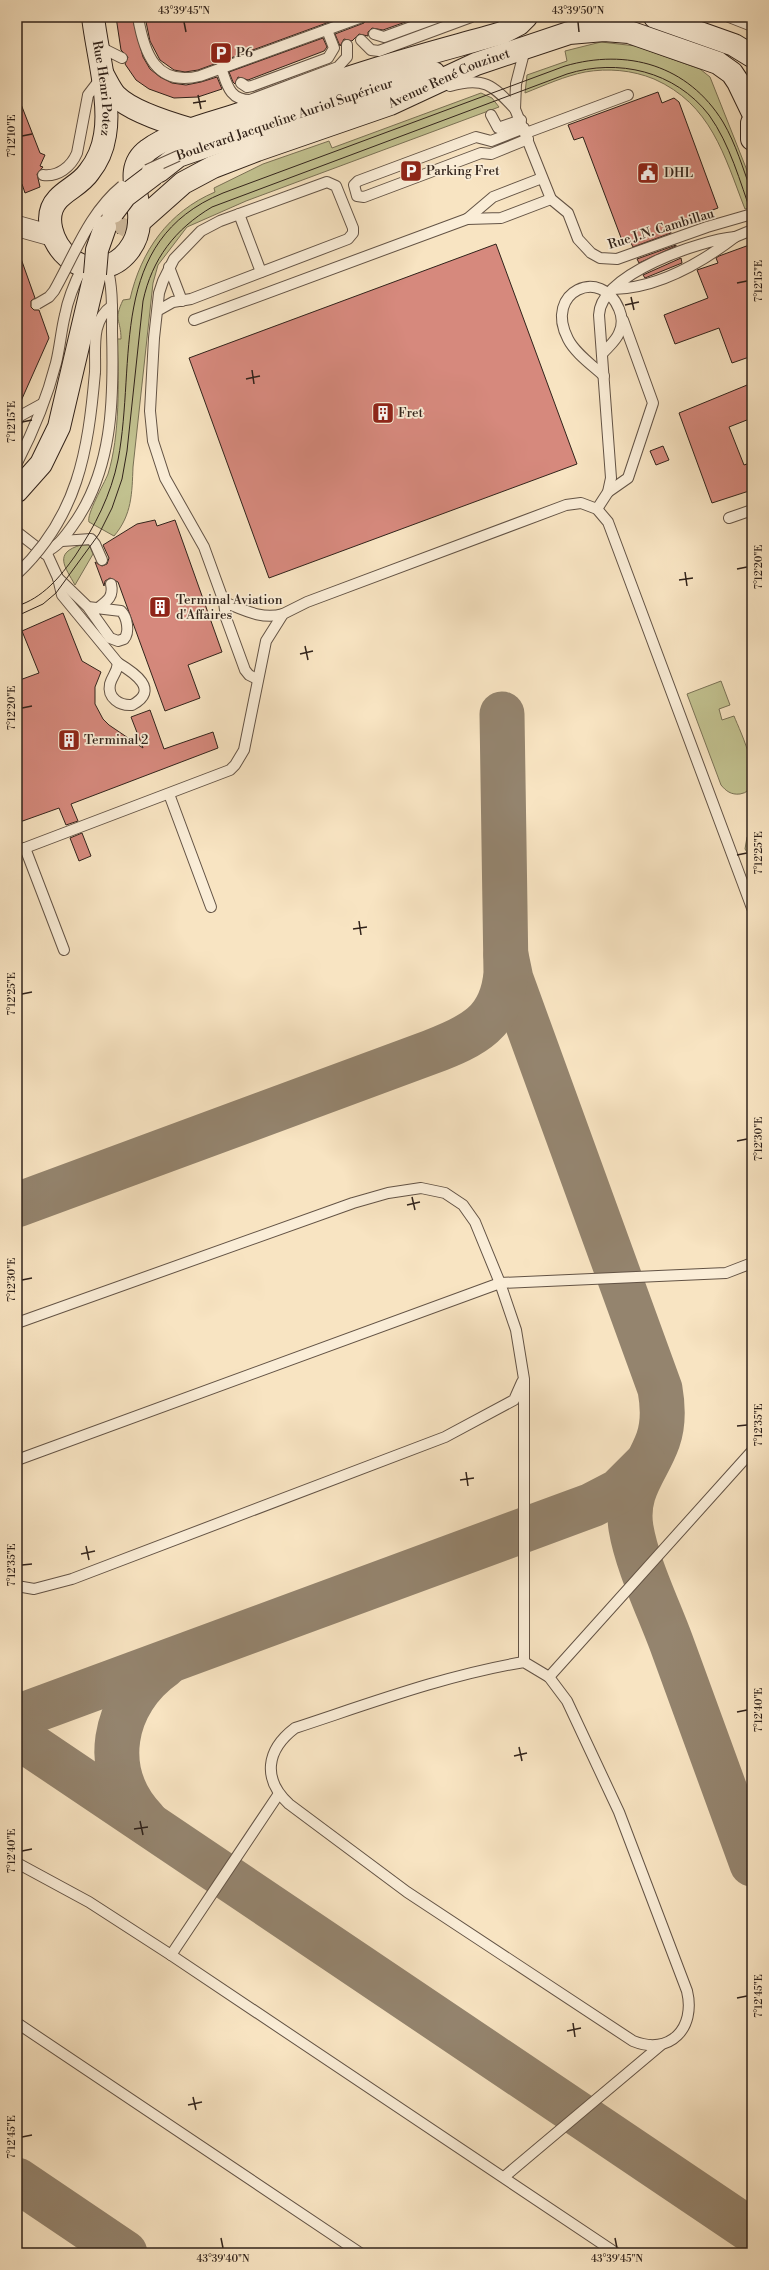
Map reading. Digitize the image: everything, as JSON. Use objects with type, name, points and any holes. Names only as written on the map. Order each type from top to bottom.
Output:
[{"type":"street","name":"Rue Henri Potez","points":[[53,236],[51,217],[54,204],[90,172],[102,147],[106,124],[93,17]]},
{"type":"street","name":"Avenue René Couzinet","points":[[118,222],[134,181],[134,171],[137,163],[148,149],[193,130],[377,68],[502,33],[518,24],[526,17]]},
{"type":"street","points":[[655,17],[734,45],[752,56]]},
{"type":"street","name":"Avenue René Couzinet","points":[[476,64],[570,32],[616,30],[641,35],[726,67],[738,82],[752,111]]},
{"type":"street","name":"Boulevard Jacqueline Auriol Supérieur","points":[[118,222],[125,196],[178,156],[385,96],[476,64]]},
{"type":"street","points":[[101,75],[117,97],[122,100],[165,122],[193,130]]},
{"type":"street","name":"Avenue René Couzinet","points":[[118,222],[167,196],[195,175],[385,96]]},
{"type":"street","points":[[752,123],[752,139]]},
{"type":"street","points":[[17,491],[41,464],[59,427],[95,269],[118,222]]},
{"type":"street","points":[[17,226],[53,236],[64,253],[95,269]]},
{"type":"lane","points":[[138,17],[142,39],[147,54],[159,69],[174,77],[191,78],[362,17]]},
{"type":"lane","points":[[374,34],[384,37],[439,17]]},
{"type":"lane","points":[[361,40],[371,50],[379,51],[471,17]]},
{"type":"lane","points":[[729,17],[752,26]]},
{"type":"lane","points":[[241,83],[247,87],[252,86],[328,58],[334,48],[328,30]]},
{"type":"lane","points":[[96,45],[122,58]]},
{"type":"lane","points":[[221,68],[228,87],[236,98],[245,100],[255,98],[338,67],[347,57],[348,45]]},
{"type":"lane","points":[[515,109],[517,77],[525,47]]},
{"type":"lane","points":[[42,176],[50,176],[61,171],[73,161],[77,153],[88,94],[101,75]]},
{"type":"lane","points":[[194,320],[467,219],[501,218],[551,200],[525,130],[515,109],[498,90],[485,84],[471,81],[385,96]]},
{"type":"lane","points":[[525,130],[491,154],[481,153],[364,197],[357,196],[354,190],[354,185],[358,181],[469,140],[480,137],[491,141],[628,95]]},
{"type":"lane","points":[[491,115],[498,128],[525,130]]},
{"type":"lane","points":[[37,304],[49,297],[54,291],[86,229],[109,198],[141,173],[178,156]]},
{"type":"lane","points":[[467,219],[493,197],[542,178]]},
{"type":"lane","points":[[157,312],[168,304],[182,301],[348,239],[353,233],[353,228],[336,186],[330,182],[220,220],[201,231],[183,247],[169,267],[159,293],[157,312],[150,411],[154,441],[165,478],[204,547],[224,602],[226,618],[245,670],[249,676],[257,679]]},
{"type":"lane","name":"Rue J.N. Cambillau","points":[[551,200],[568,213],[578,239],[584,248],[600,258],[609,260],[752,214]]},
{"type":"lane","points":[[239,214],[261,272]]},
{"type":"lane","points":[[604,376],[572,345],[565,331],[562,310],[567,297],[578,290],[592,287],[611,291],[633,288],[683,270],[718,250],[735,237],[752,230]]},
{"type":"lane","points":[[608,492],[611,474],[599,310],[611,291],[636,270],[716,239],[735,237]]},
{"type":"lane","points":[[169,267],[182,301]]},
{"type":"lane","points":[[17,463],[30,438],[56,364],[64,315],[73,285],[95,269],[111,281],[113,382],[106,444],[100,475],[77,521],[54,549],[44,552]]},
{"type":"lane","points":[[597,509],[608,492],[628,478],[653,403],[611,291]]},
{"type":"lane","points":[[17,574],[48,540],[72,497],[86,450],[95,372],[97,324],[101,315],[112,306]]},
{"type":"lane","points":[[602,354],[620,332],[621,316]]},
{"type":"lane","points":[[17,422],[20,416],[42,404]]},
{"type":"lane","points":[[224,602],[258,616],[274,617],[307,602],[566,505],[581,503],[597,509],[608,522],[752,908]]},
{"type":"lane","points":[[729,518],[752,510]]},
{"type":"lane","points":[[17,532],[44,552],[51,562],[58,578],[62,595],[118,664]]},
{"type":"lane","points":[[62,541],[91,539],[95,544],[102,560]]},
{"type":"lane","points":[[58,578],[93,607],[110,598],[112,592],[111,584]]},
{"type":"lane","points":[[64,950],[21,849],[227,772],[235,765],[244,750],[257,679],[266,641],[283,614]]},
{"type":"lane","points":[[169,794],[211,907]]},
{"type":"lane","points":[[17,1323],[353,1203],[388,1193],[421,1188],[445,1193],[463,1205],[475,1222],[500,1283],[516,1330],[524,1379],[524,1662]]},
{"type":"lane","points":[[17,1460],[500,1283],[726,1273],[752,1263]]},
{"type":"lane","points":[[17,1586],[34,1589],[72,1579],[445,1437],[514,1400],[524,1379]]},
{"type":"lane","points":[[549,1677],[752,1451]]},
{"type":"lane","points":[[504,2177],[660,2045],[675,2038],[686,2023],[690,2003],[687,1991],[619,1812],[567,1701],[549,1677],[524,1662],[488,1668],[428,1684],[295,1728],[279,1743],[274,1753],[271,1774],[278,1795],[407,1892],[633,2041],[652,2046],[660,2045]]},
{"type":"lane","points":[[171,1955],[278,1795]]},
{"type":"lane","points":[[17,1863],[88,1902],[171,1955],[616,2253]]},
{"type":"lane","points":[[17,2023],[360,2253]]},
{"type":"green space","points":[[601,42],[636,46],[700,69],[710,77],[752,183],[752,207],[745,209],[722,151],[713,133],[702,117],[689,102],[673,90],[654,79],[629,72],[611,70],[594,71],[570,76],[525,93],[527,75],[567,61],[565,51]]},
{"type":"green space","points":[[481,93],[492,98],[499,107],[246,201],[187,227],[158,265],[153,283],[128,512],[114,536],[89,522],[90,513],[108,474],[115,442],[118,407],[117,339],[121,339],[118,312],[123,300],[130,299],[141,265],[149,249],[170,222],[183,210],[198,200],[215,192],[214,188],[263,164],[329,141],[332,148]]},
{"type":"green space","points":[[81,545],[89,545],[93,554],[75,585],[65,567],[64,556],[72,548]]},
{"type":"green space","points":[[721,681],[730,705],[719,709],[722,720],[734,716],[750,759],[752,782],[748,790],[740,794],[729,792],[721,785],[687,694]]},
{"type":"green space","points":[[752,831],[752,860],[745,849],[747,837]]},
{"type":"building","points":[[116,17],[132,17],[143,57],[150,69],[160,77],[172,83],[186,85],[217,77],[222,89],[198,97],[174,98],[149,89],[136,80],[125,64],[128,57],[121,50]]},
{"type":"building","points":[[145,17],[343,17],[198,70],[185,72],[174,70],[160,60],[150,41]]},
{"type":"building","points":[[368,17],[414,17],[414,19],[383,30],[372,28],[368,32],[368,36],[359,34],[352,41],[344,39],[340,46],[335,34],[364,23]]},
{"type":"building","points":[[323,38],[327,47],[324,51],[248,80],[238,77],[235,84],[233,82],[229,72]]},
{"type":"building","name":"DHL","points":[[658,92],[662,103],[674,98],[679,102],[718,208],[669,226],[671,233],[633,247],[630,241],[623,243],[583,137],[574,140],[568,125]]},
{"type":"building","points":[[17,94],[40,153],[45,155],[40,166],[43,167],[37,174],[40,187],[25,193],[22,184],[17,182]]},
{"type":"building","points":[[124,218],[126,220],[118,234],[116,232],[117,224]]},
{"type":"building","name":"Fret","points":[[496,244],[577,464],[269,578],[189,358]]},
{"type":"building","points":[[752,244],[752,356],[732,363],[719,328],[675,344],[664,315],[708,298],[697,270],[718,263],[716,258],[719,256]]},
{"type":"building","points":[[676,245],[639,263],[637,259]]},
{"type":"building","points":[[17,253],[19,253],[35,298],[31,301],[31,307],[34,310],[39,310],[49,338],[17,410]]},
{"type":"building","points":[[681,258],[682,263],[645,278],[643,275]]},
{"type":"building","points":[[752,383],[752,418],[729,427],[744,465],[752,462],[752,490],[712,503],[679,413]]},
{"type":"building","points":[[663,446],[669,460],[656,465],[650,451]]},
{"type":"building","name":"Terminal Aviation d'Affaires","points":[[155,520],[157,526],[175,520],[222,652],[188,665],[200,698],[165,711],[118,582],[110,578],[105,581],[104,586],[95,562],[102,566],[107,564],[109,558],[103,545],[137,524]]},
{"type":"building","name":"Terminal 2","points":[[63,613],[82,661],[101,672],[95,687],[95,704],[103,719],[109,725],[143,748],[131,717],[150,710],[164,749],[213,732],[218,748],[71,804],[78,821],[66,825],[59,808],[17,823],[17,681],[39,673],[22,631]]},
{"type":"building","points":[[82,833],[91,856],[79,861],[70,838]]},
{"type":"taxiway","points":[[17,1205],[431,1052],[460,1040],[483,1025],[492,1015],[498,1004],[503,990],[506,973],[502,714]]},
{"type":"taxiway","points":[[506,955],[511,979],[660,1389],[662,1408],[661,1427],[658,1440],[634,1492],[631,1503],[631,1528],[643,1571],[671,1642],[752,1864]]},
{"type":"taxiway","points":[[17,1717],[592,1505],[619,1491],[645,1465]]},
{"type":"taxiway","points":[[145,1820],[130,1801],[121,1781],[117,1760],[118,1738],[123,1718],[133,1698],[147,1680],[165,1665]]},
{"type":"taxiway","points":[[17,1736],[752,2231]]},
{"type":"taxiway","points":[[17,2180],[125,2253]]},
{"type":"tunnel","points":[[113,231],[121,216]]},
{"type":"tram line","points":[[17,606],[35,598],[50,586],[63,572],[89,533],[107,498],[118,460],[123,422],[129,344],[134,307],[143,272],[160,241],[186,214],[223,193],[565,66],[588,61],[611,59],[633,61],[654,66],[674,74],[709,102],[728,130],[752,193]]},
{"type":"tram line","points":[[17,616],[43,604],[56,593],[99,534],[112,508],[122,479],[127,451],[143,301],[147,286],[159,259],[176,235],[212,207],[567,74],[586,69],[606,67],[625,68],[663,78],[680,88],[695,100],[709,115],[723,138],[752,215]]},
{"type":"place","name":"P6","points":[[221,53]]},
{"type":"place","name":"Parking Fret","points":[[411,171]]},
{"type":"place","name":"DHL","points":[[648,173]]},
{"type":"place","name":"Fret","points":[[383,413]]},
{"type":"place","name":"Terminal Aviation d'Affaires","points":[[160,607]]},
{"type":"place","name":"Terminal 2","points":[[69,740]]}]
